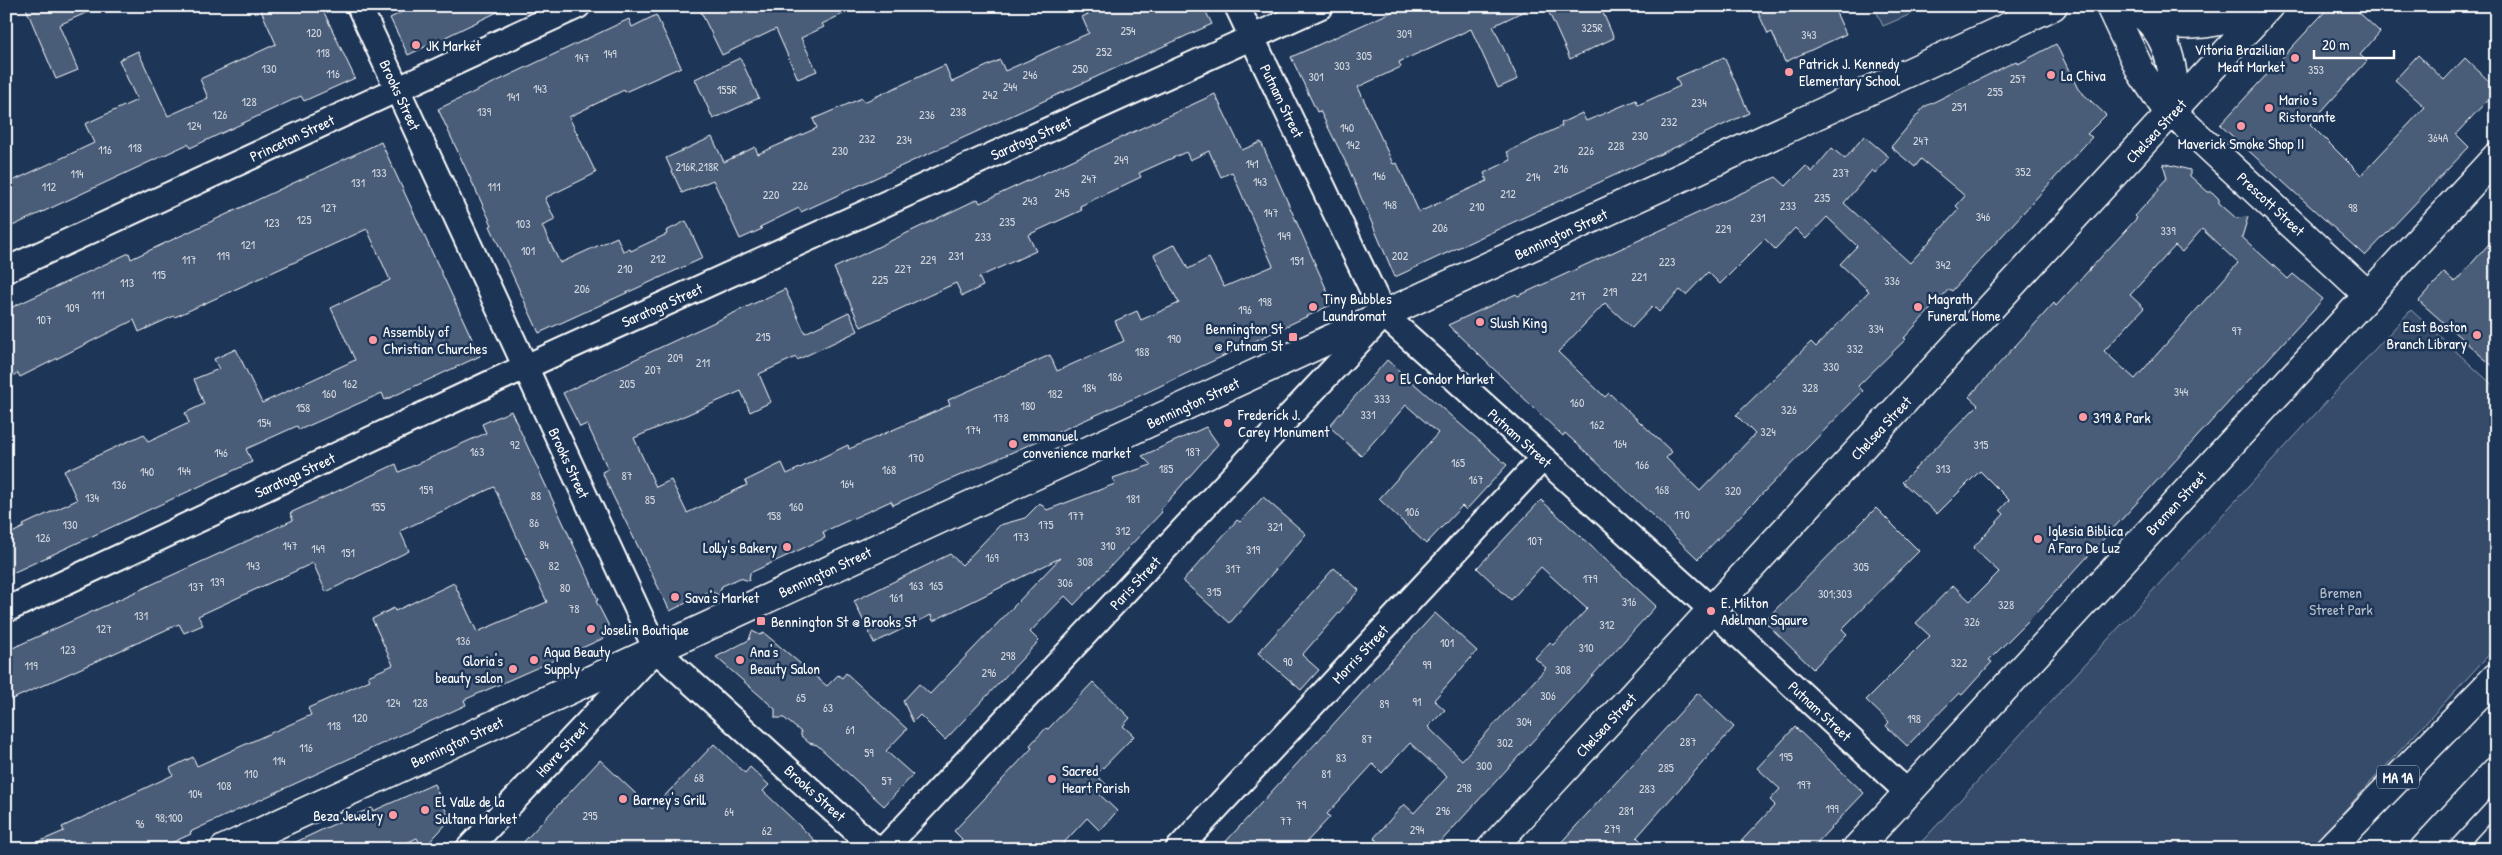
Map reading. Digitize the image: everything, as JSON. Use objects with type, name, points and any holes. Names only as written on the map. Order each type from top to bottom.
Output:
[{"type":"main road","name":"Bennington Street","points":[[224,849],[2052,6]]},
{"type":"main road","name":"Prescott Street","points":[[2110,6],[2141,72],[2172,113],[2368,295]]},
{"type":"main road","points":[[2138,12],[2160,22],[2184,26],[2223,20],[2264,6]]},
{"type":"main road","name":"Chelsea Street","points":[[1491,849],[2269,6]]},
{"type":"main road","points":[[2138,12],[2157,31],[2173,70],[2172,113]]},
{"type":"main road","name":"Bremen Street","points":[[1856,849],[2496,157]]},
{"type":"main road","name":"MA 1A","points":[[2329,849],[2496,677]]},
{"type":"main road","points":[[2350,849],[2468,706]]},
{"type":"main road","points":[[2424,849],[2496,771]]},
{"type":"main road","points":[[2486,849],[2496,838]]},
{"type":"street","name":"Brooks Street","points":[[358,6],[656,650],[876,849]]},
{"type":"street","name":"Princeton Street","points":[[6,270],[578,6]]},
{"type":"street","name":"Putnam Street","points":[[1238,6],[1384,315],[1712,610],[1908,792]]},
{"type":"street","name":"Saratoga Street","points":[[6,610],[525,367],[1321,6]]},
{"type":"street","name":"Paris Street","points":[[884,849],[1384,315]]},
{"type":"street","name":"Morris Street","points":[[1178,849],[1542,459]]},
{"type":"street","name":"Havre Street","points":[[468,849],[656,650]]},
{"type":"green space","points":[[1874,6],[1930,6],[1883,26]]},
{"type":"green space","name":"Bremen Street Park","points":[[2411,310],[2496,388],[2496,647],[2309,849],[1915,849]]},
{"type":"building","points":[[25,6],[101,6],[59,25],[78,70],[56,79]]},
{"type":"building","points":[[259,6],[321,6],[355,78],[304,101],[301,96],[190,148],[188,144],[6,229],[6,184],[94,143],[85,124],[137,100],[119,60],[138,51],[168,116],[208,98],[200,79],[276,44]]},
{"type":"building","points":[[414,6],[510,6],[408,55],[390,18]]},
{"type":"building","points":[[698,6],[859,6],[822,24],[824,27],[801,38],[817,71],[798,79],[776,29],[722,55]]},
{"type":"building","points":[[1104,6],[1203,6],[1212,24],[801,212],[799,208],[740,239],[713,180],[682,193],[666,158],[712,137],[724,162],[755,147],[758,154],[817,128],[813,119],[862,98],[864,102],[945,65],[952,82],[1000,60],[1005,71],[1089,33],[1082,17]]},
{"type":"building","points":[[1405,6],[1535,6],[1493,26],[1518,79],[1498,88],[1471,29],[1399,62],[1401,67],[1358,87],[1393,164],[1397,163],[1419,212],[1487,181],[1484,173],[1511,160],[1507,152],[1562,126],[1561,123],[1582,113],[1586,121],[1636,100],[1638,105],[1680,86],[1676,78],[1724,57],[1749,113],[1395,277],[1347,165],[1320,111],[1317,112],[1291,57]]},
{"type":"building","points":[[1546,6],[1600,6],[1614,38],[1570,59]]},
{"type":"building","points":[[1755,6],[1833,6],[1846,34],[1785,62],[1772,32],[1768,34]]},
{"type":"building","points":[[2330,6],[2352,6],[2380,32],[2360,55],[2367,61],[2310,124],[2361,175],[2425,107],[2395,80],[2418,55],[2444,80],[2465,58],[2496,88],[2496,91],[2456,134],[2469,147],[2365,256],[2220,125]]},
{"type":"building","points":[[656,15],[681,67],[625,92],[624,90],[569,117],[596,173],[545,198],[555,220],[542,226],[560,263],[617,237],[623,251],[630,249],[631,251],[667,234],[666,231],[686,221],[703,258],[539,333],[490,226],[492,225],[438,109],[629,19],[632,27]]},
{"type":"building","points":[[2056,44],[2078,89],[2106,115],[2087,134],[2092,137],[1952,291],[1949,289],[1904,338],[1906,339],[1858,386],[1863,391],[1698,559],[1565,433],[1563,436],[1448,325],[1516,294],[1518,296],[1776,177],[1786,186],[1806,166],[1812,172],[1832,148],[1845,159],[1864,136],[1889,157],[1875,173],[1872,170],[1844,203],[1910,263],[1959,209],[1956,206],[1965,196],[1921,159],[1915,167],[1891,147],[1924,107],[2016,61],[2018,64]],"holes":[[[1827,217],[1857,246],[1840,264],[1869,291],[1816,347],[1811,342],[1736,415],[1755,434],[1700,491],[1666,458],[1672,452],[1609,393],[1605,397],[1558,352],[1605,303],[1632,328],[1653,306],[1659,312],[1680,290],[1686,295],[1708,272],[1720,284],[1765,239],[1775,249],[1795,228],[1806,239]]]},
{"type":"building","points":[[740,58],[759,98],[713,119],[695,79]]},
{"type":"building","points":[[1215,94],[1242,150],[1261,142],[1333,304],[1137,397],[893,505],[891,501],[823,532],[825,538],[750,573],[749,581],[740,578],[722,586],[719,595],[710,591],[670,611],[602,472],[608,469],[587,424],[580,427],[563,393],[785,289],[805,333],[849,312],[858,331],[797,360],[796,357],[759,374],[771,402],[750,412],[741,391],[634,438],[656,487],[671,480],[687,513],[747,485],[745,481],[782,463],[787,474],[848,445],[849,449],[950,405],[948,400],[1050,355],[1057,371],[1124,341],[1115,321],[1137,311],[1141,320],[1179,303],[1154,255],[1175,244],[1188,269],[1209,258],[1224,287],[1273,266],[1232,172],[1221,177],[1209,151],[1190,160],[1186,152],[1139,173],[1141,177],[1080,206],[1082,210],[1028,235],[1036,251],[979,277],[983,286],[962,296],[956,283],[861,327],[834,268],[978,199],[980,203]]},
{"type":"building","points":[[381,142],[480,356],[385,400],[382,393],[299,430],[297,426],[246,449],[252,462],[6,576],[6,536],[24,527],[23,525],[77,500],[64,471],[144,434],[148,442],[189,423],[185,413],[204,404],[194,379],[219,369],[214,359],[236,349],[262,403],[355,360],[331,308],[390,280],[367,229],[139,332],[134,320],[20,377],[18,373],[6,379],[6,310],[129,253],[131,259]]},
{"type":"building","points":[[2163,163],[2190,170],[2190,176],[2208,192],[2212,192],[2219,199],[2219,203],[2236,218],[2248,217],[2242,237],[2288,279],[2293,274],[2323,299],[2037,612],[1989,660],[1992,662],[1962,695],[1959,693],[1907,746],[1886,726],[1889,722],[1866,700],[1930,636],[1916,623],[1953,585],[1970,601],[1999,572],[1973,548],[2004,514],[2000,510],[2009,500],[1980,471],[1937,514],[1902,482],[1978,405],[1969,397],[2054,303],[2056,306],[2137,218],[2135,216],[2159,190],[2158,188],[2167,178]],"holes":[[[2202,229],[2238,263],[2135,379],[2104,351],[2144,308],[2130,295],[2175,246],[2182,252]]]},
{"type":"building","name":"East Boston Branch Library","points":[[2496,236],[2496,369],[2419,301],[2444,273],[2455,282]]},
{"type":"building","points":[[1387,360],[1507,465],[1466,510],[1462,506],[1426,544],[1379,499],[1438,433],[1406,405],[1361,456],[1329,426]]},
{"type":"building","points":[[511,411],[589,578],[598,600],[596,601],[611,630],[609,632],[611,635],[464,700],[466,705],[190,832],[191,834],[158,849],[22,849],[64,831],[62,827],[173,775],[170,768],[193,757],[197,766],[311,715],[308,708],[370,680],[368,676],[393,665],[372,619],[394,608],[395,611],[454,583],[477,632],[547,602],[494,487],[400,531],[409,551],[326,592],[313,563],[198,616],[203,625],[184,633],[179,624],[6,702],[6,651],[293,520],[290,513],[396,464],[399,472],[486,433],[482,424]]},
{"type":"building","points":[[1206,427],[1218,444],[1160,510],[1162,512],[1074,605],[1065,596],[1030,632],[1039,641],[945,740],[920,715],[913,722],[903,701],[919,684],[930,694],[1060,558],[933,621],[931,615],[874,643],[854,601],[950,554],[962,565],[1000,525],[1025,518],[1040,503],[1047,510],[1115,484],[1113,478],[1151,465],[1142,456]]},
{"type":"building","points":[[1263,497],[1306,534],[1230,623],[1183,581],[1237,520],[1240,522]]},
{"type":"building","points":[[1541,500],[1656,606],[1434,849],[1385,849],[1374,838],[1404,804],[1414,813],[1447,777],[1410,743],[1382,773],[1373,764],[1327,814],[1330,817],[1300,849],[1219,849],[1435,613],[1477,651],[1434,700],[1445,710],[1428,727],[1462,760],[1546,668],[1535,658],[1550,642],[1553,645],[1587,609],[1541,567],[1511,600],[1477,568]]},
{"type":"building","points":[[1876,508],[1919,551],[1842,629],[1847,634],[1813,669],[1764,621]]},
{"type":"building","points":[[1334,568],[1359,590],[1302,655],[1319,670],[1301,690],[1258,653]]},
{"type":"building","points":[[752,631],[760,635],[764,633],[827,686],[838,675],[842,678],[846,673],[907,729],[886,751],[913,775],[884,806],[817,745],[809,743],[801,736],[801,732],[784,718],[775,718],[775,709],[716,657],[749,640]]},
{"type":"building","name":"Sacred Heart Parish","points":[[1093,682],[1130,718],[1123,726],[1134,736],[1096,775],[1107,785],[1099,794],[1117,811],[1100,831],[1087,818],[1058,849],[953,849],[962,839],[954,831],[1032,748],[1030,745]]},
{"type":"building","points":[[1698,693],[1734,727],[1637,837],[1649,849],[1555,849]]},
{"type":"building","points":[[1795,727],[1864,793],[1811,849],[1734,849],[1775,805],[1770,800],[1780,789],[1757,768]]},
{"type":"building","points":[[714,744],[745,773],[750,767],[769,785],[763,791],[824,849],[517,849],[600,760],[652,809]]},
{"type":"building","points":[[434,784],[450,820],[423,849],[417,838],[393,849],[281,849],[347,818],[372,808],[373,811]]},
{"type":"place","name":"JK Market","points":[[416,45]]},
{"type":"place","name":"Vitoria Brazilian Meat Market","points":[[2295,58]]},
{"type":"place","name":"Patrick J. Kennedy Elementary School","points":[[1789,72]]},
{"type":"place","name":"La Chiva","points":[[2051,75]]},
{"type":"place","name":"Mario's Ristorante","points":[[2269,108]]},
{"type":"place","name":"Maverick Smoke Shop II","points":[[2241,126]]},
{"type":"place","name":"Tiny Bubbles Laundromat","points":[[1313,307]]},
{"type":"place","name":"Magrath Funeral Home","points":[[1918,307]]},
{"type":"place","name":"Slush King","points":[[1480,322]]},
{"type":"place","name":"East Boston Branch Library","points":[[2477,335]]},
{"type":"place","name":"Bennington St @ Putnam St","points":[[1293,337]]},
{"type":"place","name":"Assembly of Christian Churches","points":[[373,340]]},
{"type":"place","name":"El Condor Market","points":[[1390,378]]},
{"type":"place","name":"319 & Park","points":[[2083,417]]},
{"type":"place","name":"Frederick J. Carey Monument","points":[[1228,423]]},
{"type":"place","name":"emmanuel convenience market","points":[[1013,444]]},
{"type":"place","name":"Iglesia Biblica A Faro De Luz","points":[[2038,539]]},
{"type":"place","name":"Lolly's Bakery","points":[[787,547]]},
{"type":"place","name":"Sava's Market","points":[[675,597]]},
{"type":"place","name":"E. Milton Adelman Sqaure","points":[[1711,611]]},
{"type":"place","name":"Bennington St @ Brooks St","points":[[761,621]]},
{"type":"place","name":"Joselin Boutique","points":[[591,629]]},
{"type":"place","name":"Aqua Beauty Supply","points":[[534,660]]},
{"type":"place","name":"Ana's Beauty Salon","points":[[740,660]]},
{"type":"place","name":"Gloria's beauty salon","points":[[513,669]]},
{"type":"place","name":"Sacred Heart Parish","points":[[1052,779]]},
{"type":"place","name":"Barney's Grill","points":[[623,799]]},
{"type":"place","name":"El Valle de la Sultana Market","points":[[425,810]]},
{"type":"place","name":"Beza Jewelry","points":[[393,815]]}]
